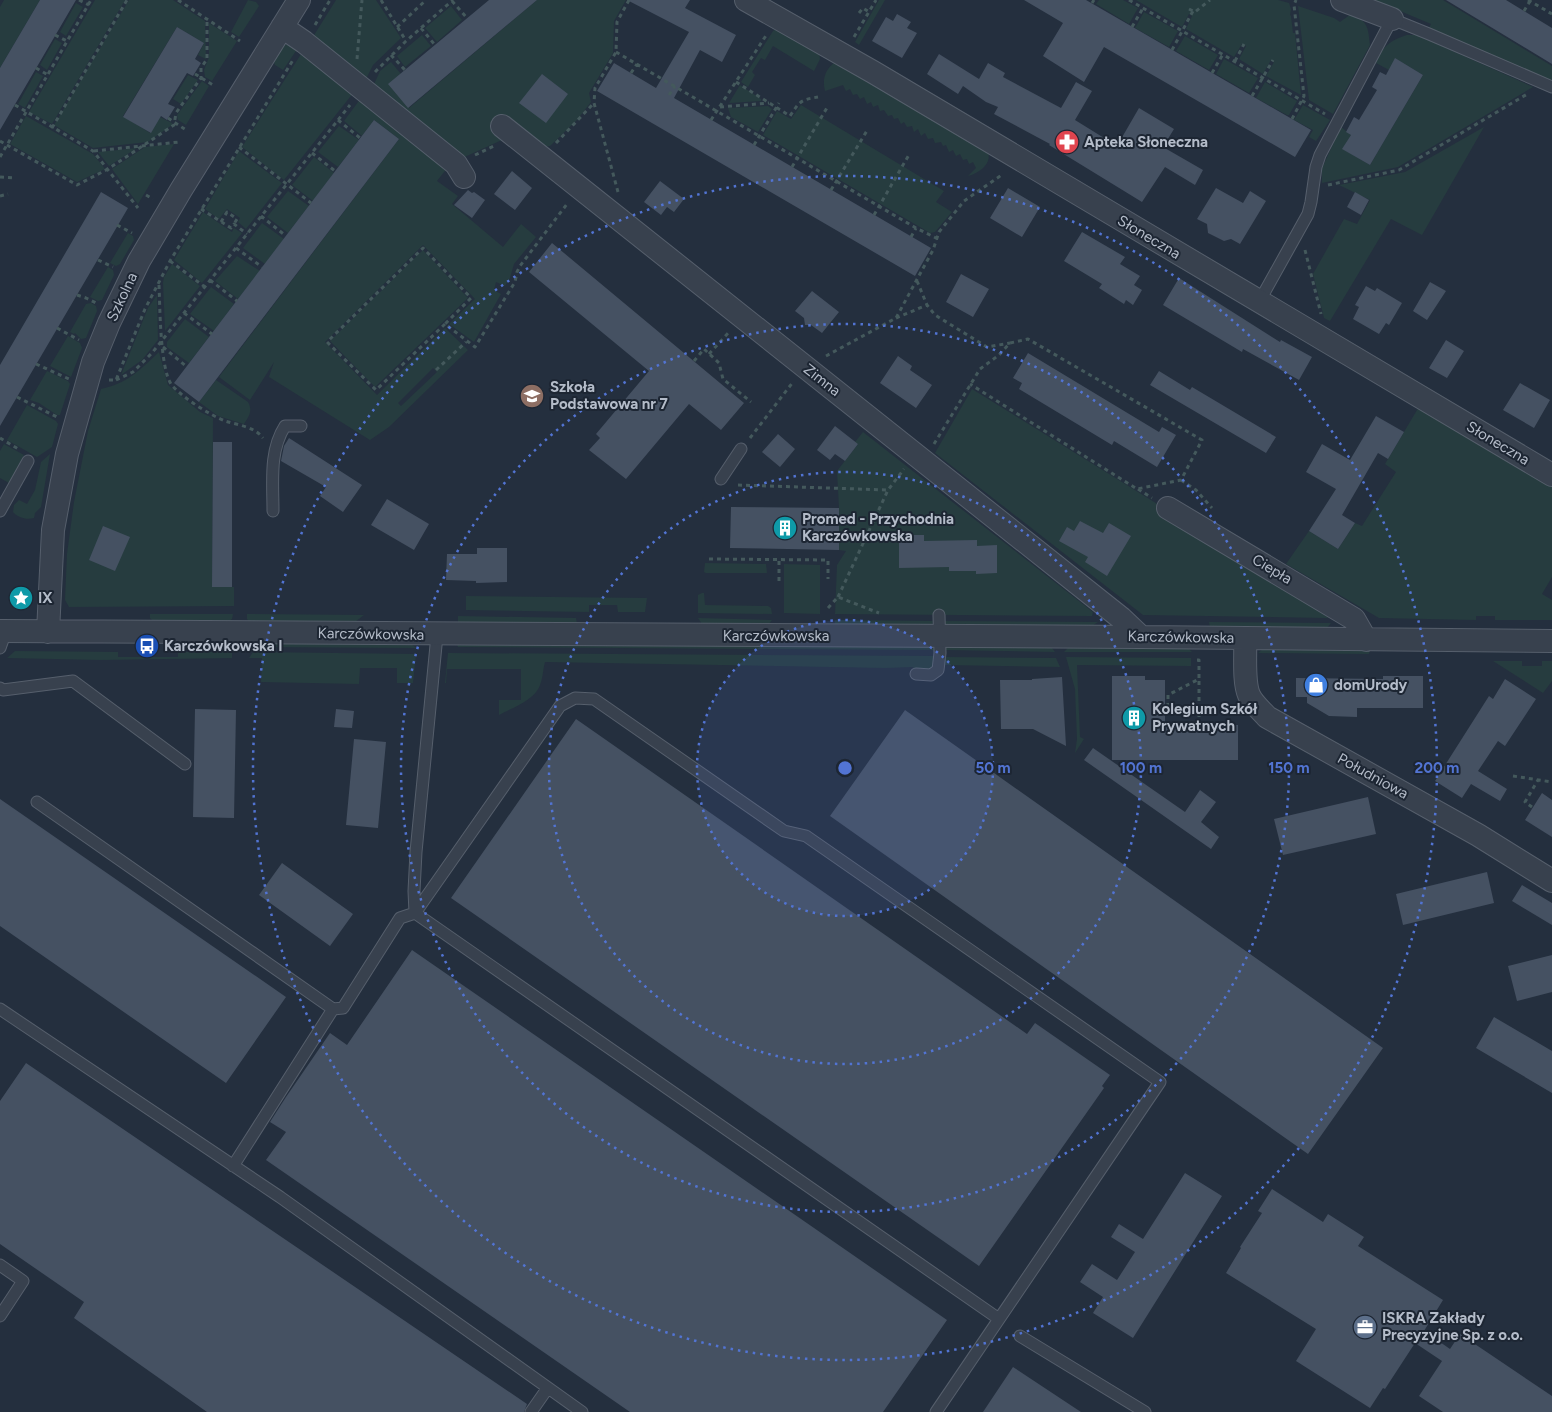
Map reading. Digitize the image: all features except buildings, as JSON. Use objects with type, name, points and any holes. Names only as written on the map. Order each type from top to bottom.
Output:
[{"type":"street","name":"Szkolna","points":[[48,632],[53,530],[67,454],[93,362],[109,323],[139,261],[299,0]]},
{"type":"street","name":"Słoneczna","points":[[746,0],[1022,160],[1552,475]]},
{"type":"street","points":[[1342,0],[1392,19]]},
{"type":"street","points":[[282,27],[364,82],[460,170]]},
{"type":"street","name":"Zimna","points":[[510,132],[1106,606],[1141,637]]},
{"type":"street","name":"Ciepła","points":[[1168,508],[1354,619],[1366,640]]},
{"type":"street","name":"Karczówkowska","points":[[2,637],[48,632],[437,635],[939,626],[1141,637],[1552,641]]},
{"type":"street","name":"Południowa","points":[[1245,638],[1246,683],[1249,694],[1254,703],[1267,717],[1478,834],[1552,881]]},
{"type":"lane","points":[[1259,302],[1308,214],[1316,168],[1326,141],[1392,19],[1549,86]]},
{"type":"lane","points":[[273,511],[273,458],[278,438],[285,426],[301,426]]},
{"type":"lane","points":[[721,479],[741,449]]},
{"type":"lane","points":[[0,511],[28,461]]},
{"type":"lane","points":[[916,674],[931,676],[938,670],[940,653],[939,626]]},
{"type":"lane","points":[[415,913],[416,852],[437,635]]},
{"type":"lane","points":[[0,688],[3,690],[73,681],[185,764]]},
{"type":"lane","points":[[38,802],[333,1009],[343,1008],[400,918],[415,913],[560,706],[575,698],[594,698],[784,831],[806,836],[1160,1082],[936,1412]]},
{"type":"lane","points":[[415,913],[999,1319]]},
{"type":"lane","points":[[233,1166],[333,1009]]},
{"type":"lane","points":[[1,1011],[280,1197],[547,1389],[582,1412]]},
{"type":"lane","points":[[0,1265],[24,1281],[0,1316]]},
{"type":"lane","points":[[1020,1336],[1145,1412]]},
{"type":"lane","points":[[532,1412],[547,1389]]},
{"type":"path","points":[[79,0],[89,5]]},
{"type":"path","points":[[0,157],[92,0]]},
{"type":"path","points":[[52,128],[127,0]]},
{"type":"path","points":[[178,0],[240,41]]},
{"type":"path","points":[[116,380],[144,309],[170,261],[238,147],[330,0]]},
{"type":"path","points":[[362,0],[364,82]]},
{"type":"path","points":[[381,0],[406,41]]},
{"type":"path","points":[[101,381],[116,380],[133,372],[162,340],[338,120],[364,82],[406,41],[453,0],[467,18]]},
{"type":"path","points":[[620,199],[594,103],[595,88],[616,52],[617,22],[629,0]]},
{"type":"path","points":[[843,55],[876,0]]},
{"type":"path","points":[[1129,0],[1320,110]]},
{"type":"path","points":[[1172,50],[1191,10],[1195,12],[1210,0]]},
{"type":"path","points":[[1292,119],[1304,96],[1294,5],[1296,0]]},
{"type":"path","points":[[398,27],[425,1]]},
{"type":"path","points":[[1524,11],[1531,1],[1552,14]]},
{"type":"path","points":[[859,13],[862,8],[869,12]]},
{"type":"path","points":[[1132,27],[1143,8]]},
{"type":"path","points":[[0,141],[77,185],[108,169],[174,125],[176,113],[201,78],[201,68],[207,59],[207,19]]},
{"type":"path","points":[[711,120],[777,19]]},
{"type":"path","points":[[421,28],[435,45]]},
{"type":"path","points":[[55,35],[67,41]]},
{"type":"path","points":[[1235,61],[1244,44]]},
{"type":"path","points":[[616,52],[879,207],[938,239]]},
{"type":"path","points":[[1212,73],[1223,54]]},
{"type":"path","points":[[392,55],[405,70]]},
{"type":"path","points":[[1252,96],[1273,60]]},
{"type":"path","points":[[631,73],[637,64]]},
{"type":"path","points":[[36,68],[48,75]]},
{"type":"path","points":[[194,74],[213,85]]},
{"type":"path","points":[[736,82],[790,116],[803,99],[818,97]]},
{"type":"path","points":[[669,95],[675,86]]},
{"type":"path","points":[[1313,190],[1322,186],[1400,170],[1535,89],[1549,86]]},
{"type":"path","points":[[543,158],[594,103]]},
{"type":"path","points":[[720,107],[770,103]]},
{"type":"path","points":[[754,145],[779,103]]},
{"type":"path","points":[[14,105],[94,151],[138,208]]},
{"type":"path","points":[[792,168],[828,106]]},
{"type":"path","points":[[168,118],[186,130]]},
{"type":"path","points":[[338,120],[360,138]]},
{"type":"path","points":[[832,190],[868,129]]},
{"type":"path","points":[[460,170],[504,142],[510,132]]},
{"type":"path","points":[[94,151],[178,142]]},
{"type":"path","points":[[238,147],[311,203]]},
{"type":"path","points":[[312,153],[335,171]]},
{"type":"path","points":[[874,215],[910,153]]},
{"type":"path","points":[[896,318],[933,250],[939,232],[964,201],[1022,160]]},
{"type":"path","points":[[0,177],[16,178]]},
{"type":"path","points":[[0,196],[8,194]]},
{"type":"path","points":[[445,324],[466,342],[475,347],[515,282],[520,266],[569,200]]},
{"type":"path","points":[[201,209],[221,222],[231,228],[238,219],[227,212],[221,222]]},
{"type":"path","points":[[261,216],[286,236]]},
{"type":"path","points":[[234,224],[247,234]]},
{"type":"path","points":[[118,225],[125,229]]},
{"type":"path","points":[[911,237],[916,228]]},
{"type":"path","points":[[1300,228],[1322,320]]},
{"type":"path","points":[[236,248],[262,267]]},
{"type":"path","points":[[423,248],[472,298],[445,324],[376,390],[327,342],[423,248]]},
{"type":"path","points":[[98,260],[105,264]]},
{"type":"path","points":[[170,261],[204,287]]},
{"type":"path","points":[[210,280],[237,301]]},
{"type":"path","points":[[916,281],[927,305],[935,315],[987,347],[1028,339],[1202,440],[1181,480],[1137,489],[970,384]]},
{"type":"path","points":[[159,283],[162,346],[170,383],[209,414],[257,432],[262,437],[264,444]]},
{"type":"path","points":[[77,295],[86,298]]},
{"type":"path","points":[[824,357],[896,318],[927,305]]},
{"type":"path","points":[[184,313],[212,334]]},
{"type":"path","points":[[58,328],[87,344]]},
{"type":"path","points":[[709,354],[731,329]]},
{"type":"path","points":[[436,370],[466,342]]},
{"type":"path","points":[[929,452],[980,369],[999,355],[1010,343]]},
{"type":"path","points":[[162,346],[187,367]]},
{"type":"path","points":[[694,361],[704,349],[719,363],[722,379],[751,402]]},
{"type":"path","points":[[36,364],[74,381]]},
{"type":"path","points":[[741,449],[799,376]]},
{"type":"path","points":[[17,397],[62,420]]},
{"type":"path","points":[[828,608],[838,597],[888,490],[908,463]]},
{"type":"path","points":[[738,485],[888,490]]},
{"type":"path","points":[[709,559],[828,560],[828,579]]},
{"type":"path","points":[[779,559],[779,581]]},
{"type":"path","points":[[838,597],[882,614]]},
{"type":"path","points":[[1195,656],[1195,660],[1199,660],[1199,725]]},
{"type":"path","points":[[1156,712],[1168,712],[1168,695],[1199,679]]},
{"type":"path","points":[[1514,776],[1552,782]]},
{"type":"path","points":[[1532,806],[1525,802],[1538,780]]},
{"type":"green space","points":[[4,0],[40,0],[0,68],[0,7]]},
{"type":"green space","points":[[95,0],[125,0],[52,124],[29,112]]},
{"type":"green space","points":[[129,0],[173,0],[205,21],[206,59],[198,55],[204,43],[177,27],[123,116],[150,133],[160,117],[172,123],[172,125],[148,142],[93,148],[54,125]]},
{"type":"green space","points":[[248,0],[256,2],[259,6],[239,37],[231,32]]},
{"type":"green space","points":[[336,0],[376,0],[401,38],[373,65],[363,85],[311,40]]},
{"type":"green space","points":[[537,0],[626,0],[614,21],[613,53],[589,93],[591,102],[577,120],[550,146],[542,147],[504,139],[458,160],[371,91],[380,71],[391,62],[401,74],[409,108]]},
{"type":"green space","points":[[879,0],[885,0],[859,45],[855,42]]},
{"type":"green space","points":[[1099,0],[1123,0],[1138,8],[1129,24],[1096,4]]},
{"type":"green space","points":[[1136,0],[1278,0],[1289,3],[1293,33],[1295,33],[1301,95],[1266,76],[1274,62],[1271,60],[1263,74],[1239,59],[1246,46],[1242,44],[1234,57],[1186,29],[1192,16],[1189,14],[1182,27]]},
{"type":"green space","points":[[1374,0],[1443,0],[1552,66],[1552,80],[1531,74],[1429,28],[1431,24]]},
{"type":"green space","points":[[76,3],[83,7],[66,36],[60,32]]},
{"type":"green space","points":[[451,6],[462,20],[437,42],[425,28]]},
{"type":"green space","points":[[1298,6],[1334,18],[1340,22],[1351,14],[1364,22],[1368,29],[1370,45],[1333,114],[1309,100]]},
{"type":"green space","points":[[1144,12],[1178,31],[1169,47],[1135,28]]},
{"type":"green space","points":[[209,23],[237,41],[212,81],[205,77],[204,70],[209,57]]},
{"type":"green space","points":[[776,29],[819,52],[820,59],[814,71],[773,46],[765,60],[761,58],[752,72],[755,75],[748,87],[741,82]]},
{"type":"green space","points":[[422,35],[431,46],[405,67],[397,56]]},
{"type":"green space","points":[[1407,35],[1417,35],[1533,87],[1398,167],[1322,183],[1322,168],[1341,127],[1351,135],[1343,149],[1370,165],[1423,75],[1396,59],[1389,70],[1376,63],[1387,45]]},
{"type":"green space","points":[[1185,36],[1218,55],[1209,70],[1176,51]]},
{"type":"green space","points":[[55,39],[62,43],[47,70],[40,65]]},
{"type":"green space","points":[[284,45],[298,48],[283,70],[275,65],[272,58]]},
{"type":"green space","points":[[303,51],[354,92],[284,180],[242,147]]},
{"type":"green space","points":[[1224,59],[1258,78],[1249,93],[1216,74]]},
{"type":"green space","points":[[836,62],[988,152],[988,160],[984,167],[968,176],[976,168],[973,162],[969,164],[967,159],[963,160],[960,154],[956,156],[953,150],[949,152],[946,145],[943,146],[941,142],[935,143],[933,138],[928,139],[925,133],[921,136],[918,129],[914,132],[912,126],[907,127],[904,122],[901,124],[898,118],[894,119],[892,115],[888,116],[884,110],[880,111],[878,105],[873,107],[871,102],[867,104],[864,97],[860,99],[857,94],[853,95],[850,89],[846,91],[843,85],[825,91],[825,75]]},
{"type":"green space","points":[[36,72],[43,76],[25,108],[18,104]]},
{"type":"green space","points":[[188,75],[198,80],[181,104],[173,99]]},
{"type":"green space","points":[[202,81],[209,86],[186,125],[178,120],[177,115]]},
{"type":"green space","points":[[1265,82],[1297,101],[1289,115],[1256,98]]},
{"type":"green space","points":[[740,85],[761,99],[761,101],[729,103]]},
{"type":"green space","points":[[361,98],[448,167],[437,181],[458,196],[452,204],[503,247],[521,224],[536,237],[514,264],[510,278],[505,286],[496,282],[494,290],[501,294],[474,342],[449,324],[475,299],[423,245],[325,342],[377,395],[445,328],[468,350],[389,427],[370,440],[269,377],[274,362],[250,400],[219,377],[399,139],[374,120],[362,136],[344,121]],"holes":[[[433,368],[437,372],[401,406],[398,403]]]},
{"type":"green space","points":[[801,105],[944,191],[936,202],[952,212],[935,232],[930,233],[763,135],[777,111],[791,119]]},
{"type":"green space","points":[[1303,105],[1330,120],[1316,141],[1309,137],[1313,130],[1294,120]]},
{"type":"green space","points":[[768,106],[772,109],[758,132],[731,117],[728,108]]},
{"type":"green space","points":[[26,116],[93,154],[105,169],[77,182],[10,144]]},
{"type":"green space","points":[[339,126],[359,140],[338,167],[318,152]]},
{"type":"green space","points":[[1484,127],[1422,235],[1391,219],[1330,321],[1324,318],[1313,274],[1344,219],[1357,224],[1370,200],[1339,185],[1405,172]]},
{"type":"green space","points":[[174,144],[138,204],[112,169],[145,147]]},
{"type":"green space","points":[[137,148],[109,166],[98,152]]},
{"type":"green space","points":[[239,151],[282,183],[246,229],[238,222],[240,218],[227,209],[219,219],[205,209]]},
{"type":"green space","points":[[314,157],[334,173],[313,201],[292,185]]},
{"type":"green space","points":[[288,191],[309,206],[288,233],[267,217]]},
{"type":"green space","points":[[203,212],[232,232],[234,228],[242,233],[202,283],[174,260]]},
{"type":"green space","points":[[262,223],[284,239],[265,264],[243,248]]},
{"type":"green space","points":[[128,233],[133,236],[134,240],[120,264],[116,266],[110,263]]},
{"type":"green space","points":[[423,250],[468,298],[375,387],[330,341]]},
{"type":"green space","points":[[237,256],[260,271],[238,299],[215,281]]},
{"type":"green space","points":[[172,264],[200,286],[165,331],[163,283],[164,277]]},
{"type":"green space","points":[[108,267],[113,270],[114,275],[102,300],[98,301],[90,297]]},
{"type":"green space","points":[[211,287],[234,304],[214,331],[190,314]]},
{"type":"green space","points":[[157,295],[158,340],[142,360],[121,375],[148,308]]},
{"type":"green space","points":[[91,303],[96,306],[97,311],[86,338],[81,339],[75,333],[70,332],[86,304]]},
{"type":"green space","points":[[185,319],[209,337],[189,363],[167,347],[167,342]]},
{"type":"green space","points":[[68,336],[80,343],[82,348],[71,377],[50,366]]},
{"type":"green space","points":[[159,352],[168,385],[200,412],[213,418],[212,586],[234,587],[234,606],[69,607],[65,600],[67,554],[74,502],[88,431],[101,389],[126,379]]},
{"type":"green space","points":[[47,371],[68,381],[70,384],[60,415],[30,400]]},
{"type":"green space","points":[[216,380],[248,402],[250,411],[244,424],[218,416],[199,402]]},
{"type":"green space","points":[[972,389],[1167,510],[1330,615],[1327,618],[1143,615],[935,453]]},
{"type":"green space","points":[[27,405],[56,421],[58,424],[52,447],[37,457],[7,440]]},
{"type":"green space","points":[[1420,405],[1552,483],[1552,577],[1542,594],[1552,600],[1552,620],[1495,620],[1495,616],[1476,616],[1476,620],[1379,618],[1286,564],[1309,531],[1338,549],[1355,523],[1362,526],[1396,472],[1385,464]]},
{"type":"green space","points":[[863,432],[1093,612],[1092,616],[835,614],[837,565],[846,551],[839,550],[837,471],[858,444],[855,442]]},
{"type":"green space","points":[[4,444],[24,455],[9,483],[0,478],[0,451]]},
{"type":"green space","points":[[50,454],[41,507],[35,513],[34,518],[26,519],[20,517],[13,512],[14,505],[19,500],[27,504],[35,490],[41,462]]},
{"type":"green space","points":[[705,563],[766,564],[767,573],[706,573],[704,572]]},
{"type":"green space","points":[[784,564],[820,565],[820,614],[784,613]]},
{"type":"green space","points":[[704,593],[705,605],[768,606],[771,608],[772,614],[698,613],[698,595]]},
{"type":"green space","points":[[466,596],[647,598],[645,612],[618,612],[617,605],[589,605],[589,612],[466,610]]},
{"type":"green space","points":[[150,614],[233,614],[232,619],[229,621],[153,621],[150,618]]},
{"type":"green space","points":[[247,614],[364,615],[355,622],[250,622],[247,619]]},
{"type":"green space","points":[[458,616],[576,618],[577,624],[458,623]]},
{"type":"green space","points":[[698,618],[772,620],[769,624],[702,624]]},
{"type":"green space","points":[[835,620],[933,621],[932,625],[835,625]]},
{"type":"green space","points":[[942,621],[1098,622],[1092,626],[943,625]]},
{"type":"green space","points":[[1209,622],[1331,623],[1327,628],[1210,628]]},
{"type":"green space","points":[[260,643],[411,644],[417,648],[255,647]]},
{"type":"green space","points":[[457,644],[933,647],[937,650],[458,647]]},
{"type":"green space","points":[[944,647],[1052,648],[1055,652],[944,650]]},
{"type":"green space","points":[[1068,648],[1189,649],[1192,652],[1064,652]]},
{"type":"green space","points":[[1263,649],[1370,650],[1369,654],[1258,653]]},
{"type":"green space","points":[[15,651],[118,652],[118,657],[178,657],[178,652],[232,652],[232,658],[101,660],[7,658]]},
{"type":"green space","points":[[253,652],[416,654],[413,683],[397,683],[397,668],[360,668],[359,684],[261,682],[262,658],[249,658]]},
{"type":"green space","points":[[448,653],[936,656],[937,663],[932,671],[914,669],[913,667],[545,662],[541,682],[533,695],[499,715],[499,700],[521,700],[521,669],[447,669],[445,683]]},
{"type":"green space","points":[[945,657],[1056,658],[1060,667],[945,665]]},
{"type":"green space","points":[[1066,657],[1191,658],[1191,666],[1077,665],[1080,737],[1084,739],[1075,753],[1077,739],[1075,689]]},
{"type":"green space","points":[[1493,661],[1522,661],[1522,666],[1542,666],[1542,661],[1552,661],[1552,681],[1543,693]]},
{"type":"place","name":"Apteka Słoneczna","points":[[1067,142]]},
{"type":"place","name":"Szkoła Podstawowa nr 7","points":[[532,396]]},
{"type":"place","name":"Promed - Przychodnia Karczówkowska","points":[[785,528]]},
{"type":"place","name":"IX","points":[[21,598]]},
{"type":"place","name":"Karczówkowska I","points":[[147,646]]},
{"type":"place","name":"domUrody","points":[[1316,685]]},
{"type":"place","name":"Kolegium Szkół Prywatnych","points":[[1134,718]]},
{"type":"place","name":"ISKRA Zakłady Precyzyjne Sp. z o.o.","points":[[1365,1327]]}]
